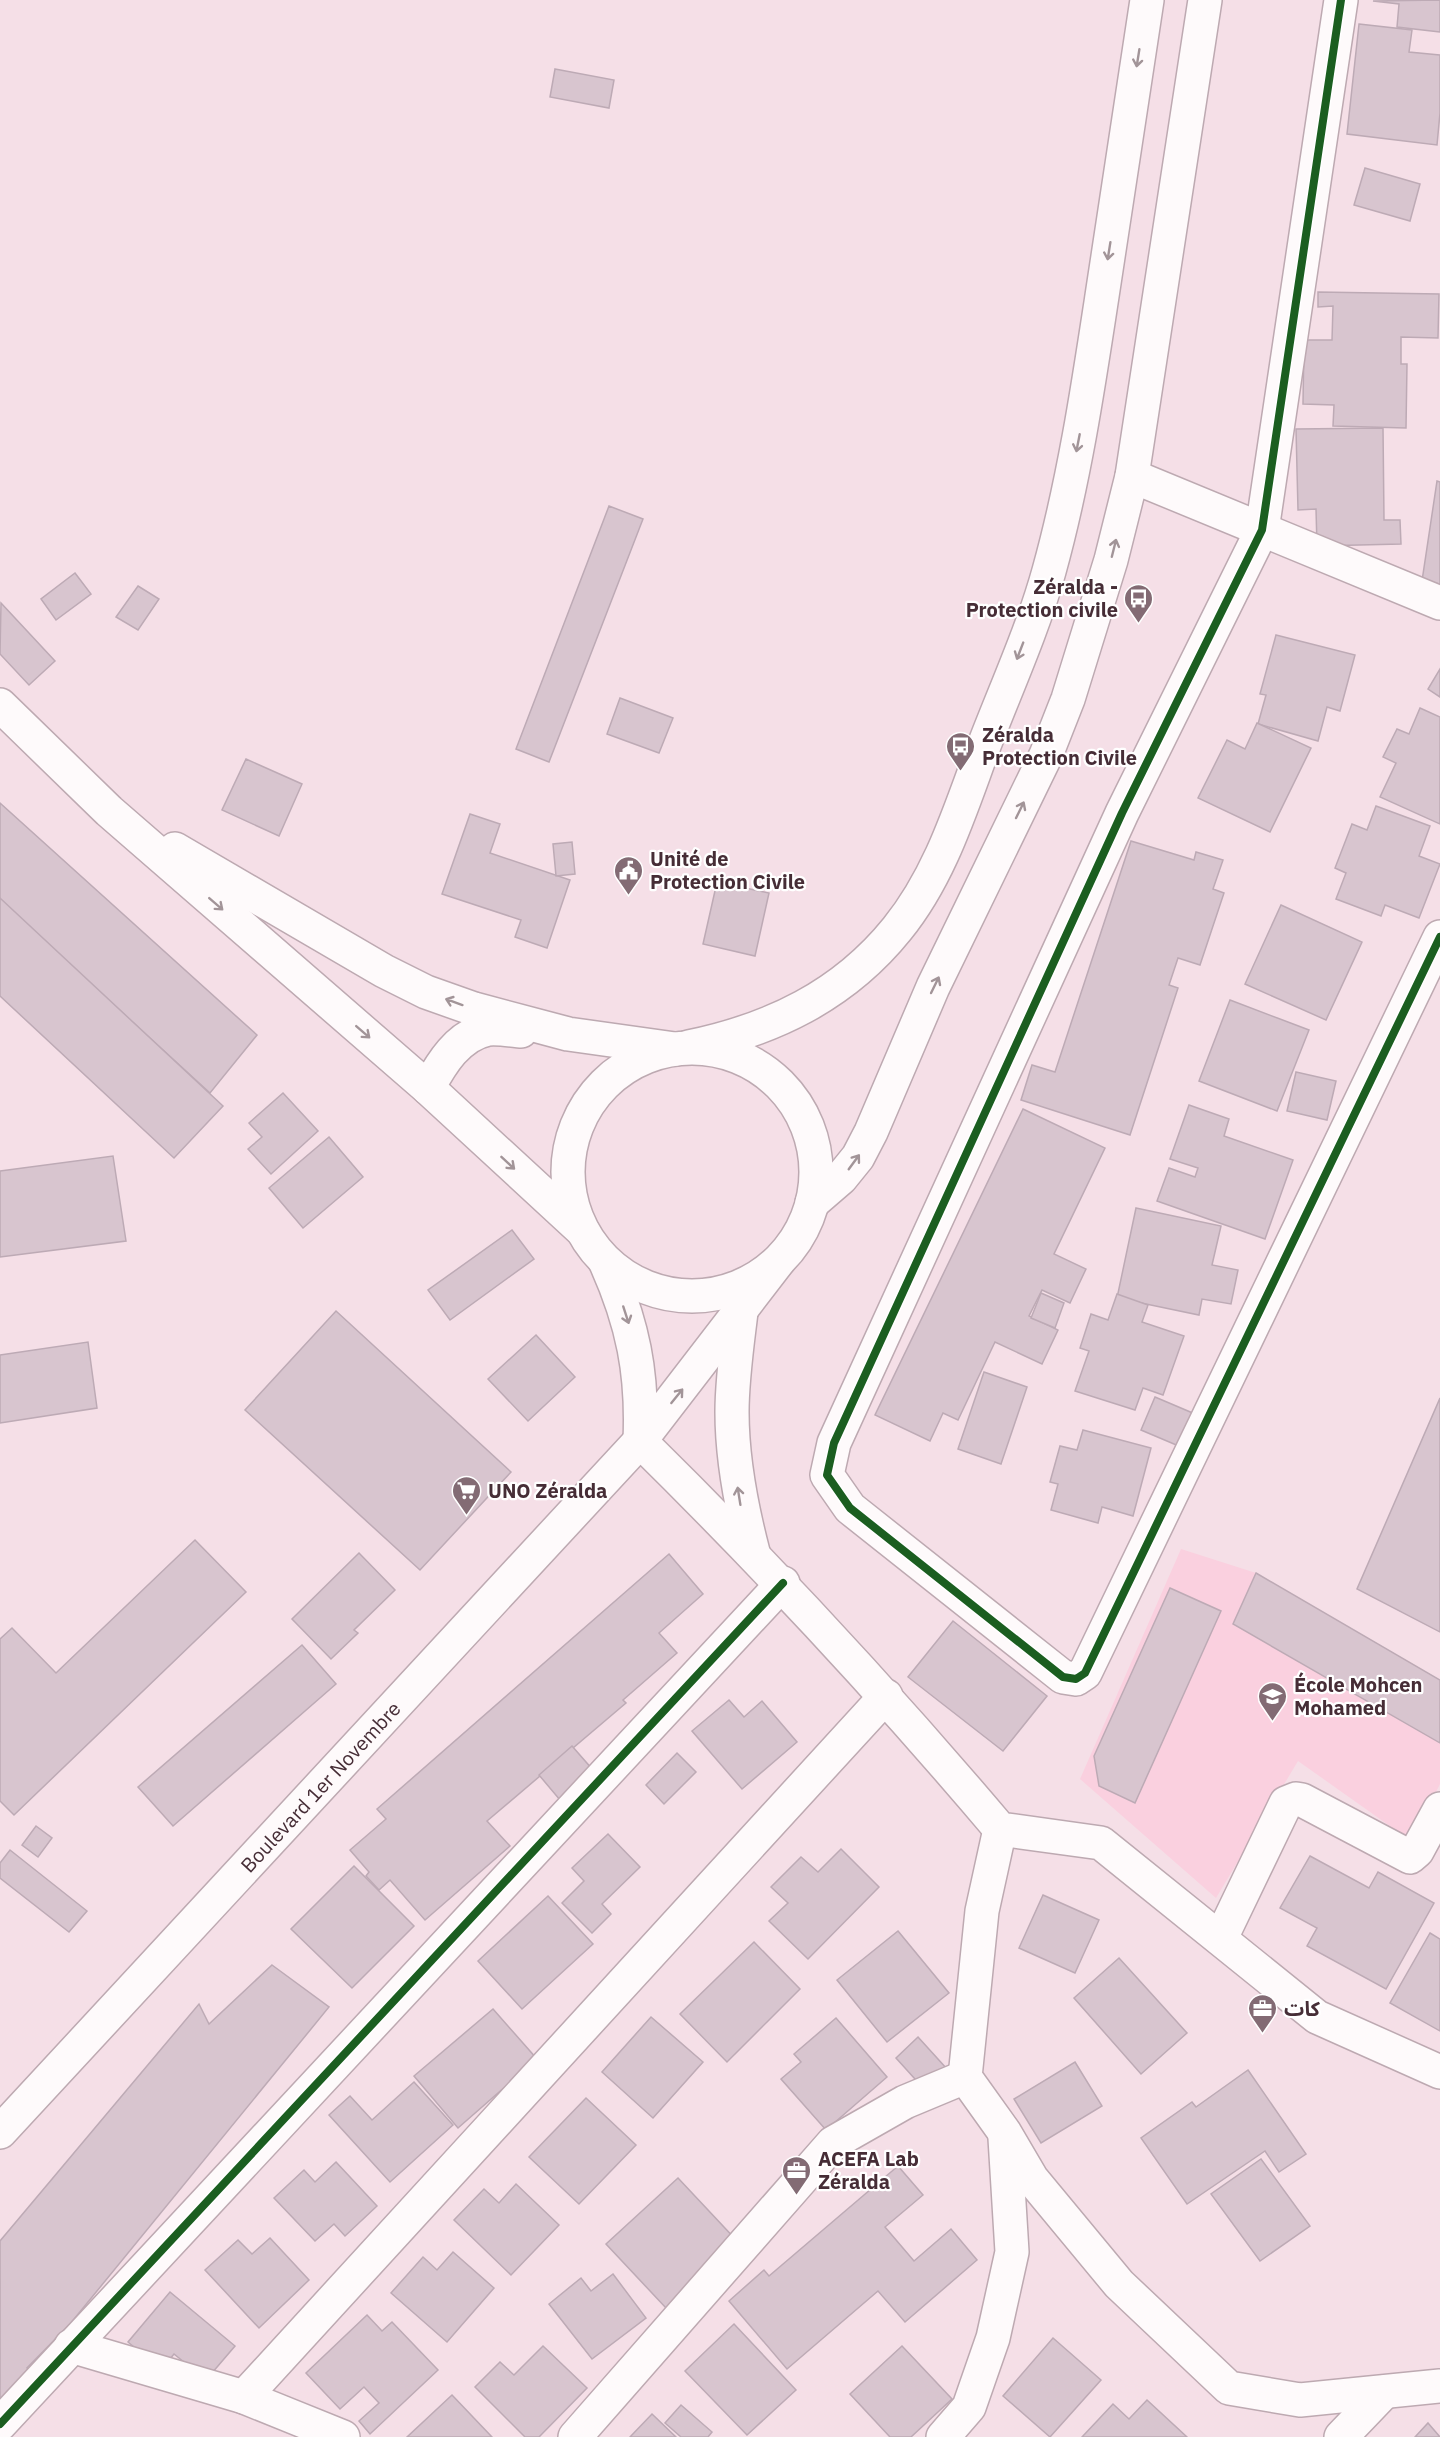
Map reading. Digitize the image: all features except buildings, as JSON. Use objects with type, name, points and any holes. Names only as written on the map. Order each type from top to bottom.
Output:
[{"type":"main road","points":[[582,1230],[569,1193],[569,1154],[581,1116],[604,1084],[637,1061],[682,1048],[735,1037],[778,1021],[819,998],[856,970],[896,931],[926,888],[947,844],[1048,573],[1068,491],[1083,415],[1147,0]]},
{"type":"main road","points":[[813,1203],[842,1178],[858,1158],[933,987],[1046,755],[1068,699],[1111,560],[1132,476],[1204,0]]},
{"type":"main road","points":[[1341,0],[1262,530],[1122,813],[834,1443],[827,1475],[850,1508],[1063,1677],[1076,1679],[1085,1673],[1440,937]]},
{"type":"main road","points":[[1132,476],[1440,603]]},
{"type":"main road","points":[[0,705],[109,811],[428,1088],[582,1230],[604,1261],[626,1312],[639,1366],[642,1404],[640,1441],[783,1583],[886,1696],[1000,1829],[1101,1843],[1317,2017],[1440,2072]]},
{"type":"main road","points":[[109,811],[384,971],[426,992],[474,1009],[568,1034]]},
{"type":"main road","points":[[428,1088],[448,1054],[463,1041],[489,1029],[568,1034],[722,1052],[752,1064],[778,1083],[799,1109],[812,1138],[816,1171],[813,1203]]},
{"type":"main road","name":"Boulevard 1er Novembre","points":[[0,2132],[640,1441],[792,1245],[813,1203]]},
{"type":"main road","points":[[604,1261],[635,1283],[671,1295],[709,1295],[745,1284],[777,1263]]},
{"type":"main road","points":[[741,1311],[732,1410],[734,1458],[741,1505],[753,1552]]},
{"type":"main road","points":[[0,2424],[783,1583]]},
{"type":"main road","points":[[244,2397],[886,1696]]},
{"type":"main road","points":[[1221,1938],[1286,1803],[1291,1800],[1302,1800],[1410,1857],[1417,1851],[1440,1809]]},
{"type":"main road","points":[[1000,1829],[982,1911],[965,2077],[1005,2133],[1032,2179],[1119,2284],[1229,2388],[1300,2400],[1440,2386]]},
{"type":"main road","points":[[575,2437],[833,2144],[905,2102],[965,2077]]},
{"type":"main road","points":[[943,2437],[969,2407],[993,2338],[1012,2252],[1005,2133]]},
{"type":"main road","points":[[71,2346],[244,2397],[343,2437]]},
{"type":"main road","points":[[1341,2437],[1384,2392]]},
{"type":"shaded area","name":"École Mohcen Mohamed","points":[[1181,1549],[1256,1573],[1440,1680],[1440,1784],[1411,1841],[1298,1761],[1216,1898],[1080,1779]]},
{"type":"cycle path","points":[[1341,0],[1262,530],[1122,813],[834,1443],[827,1475],[850,1508],[1063,1677],[1076,1679],[1085,1673],[1440,937]]},
{"type":"cycle path","points":[[0,2424],[783,1583]]},
{"type":"place","name":"Zéralda - Protection civile","points":[[1139,624]]},
{"type":"place","name":"Zéralda Protection Civile","points":[[961,772]]},
{"type":"place","name":"Unité de Protection Civile","points":[[629,896]]},
{"type":"place","name":"UNO Zéralda","points":[[467,1516]]},
{"type":"place","name":"École Mohcen Mohamed","points":[[1273,1722]]},
{"type":"place","name":"كات","points":[[1263,2034]]},
{"type":"place","name":"ACEFA Lab Zéralda","points":[[797,2196]]}]
